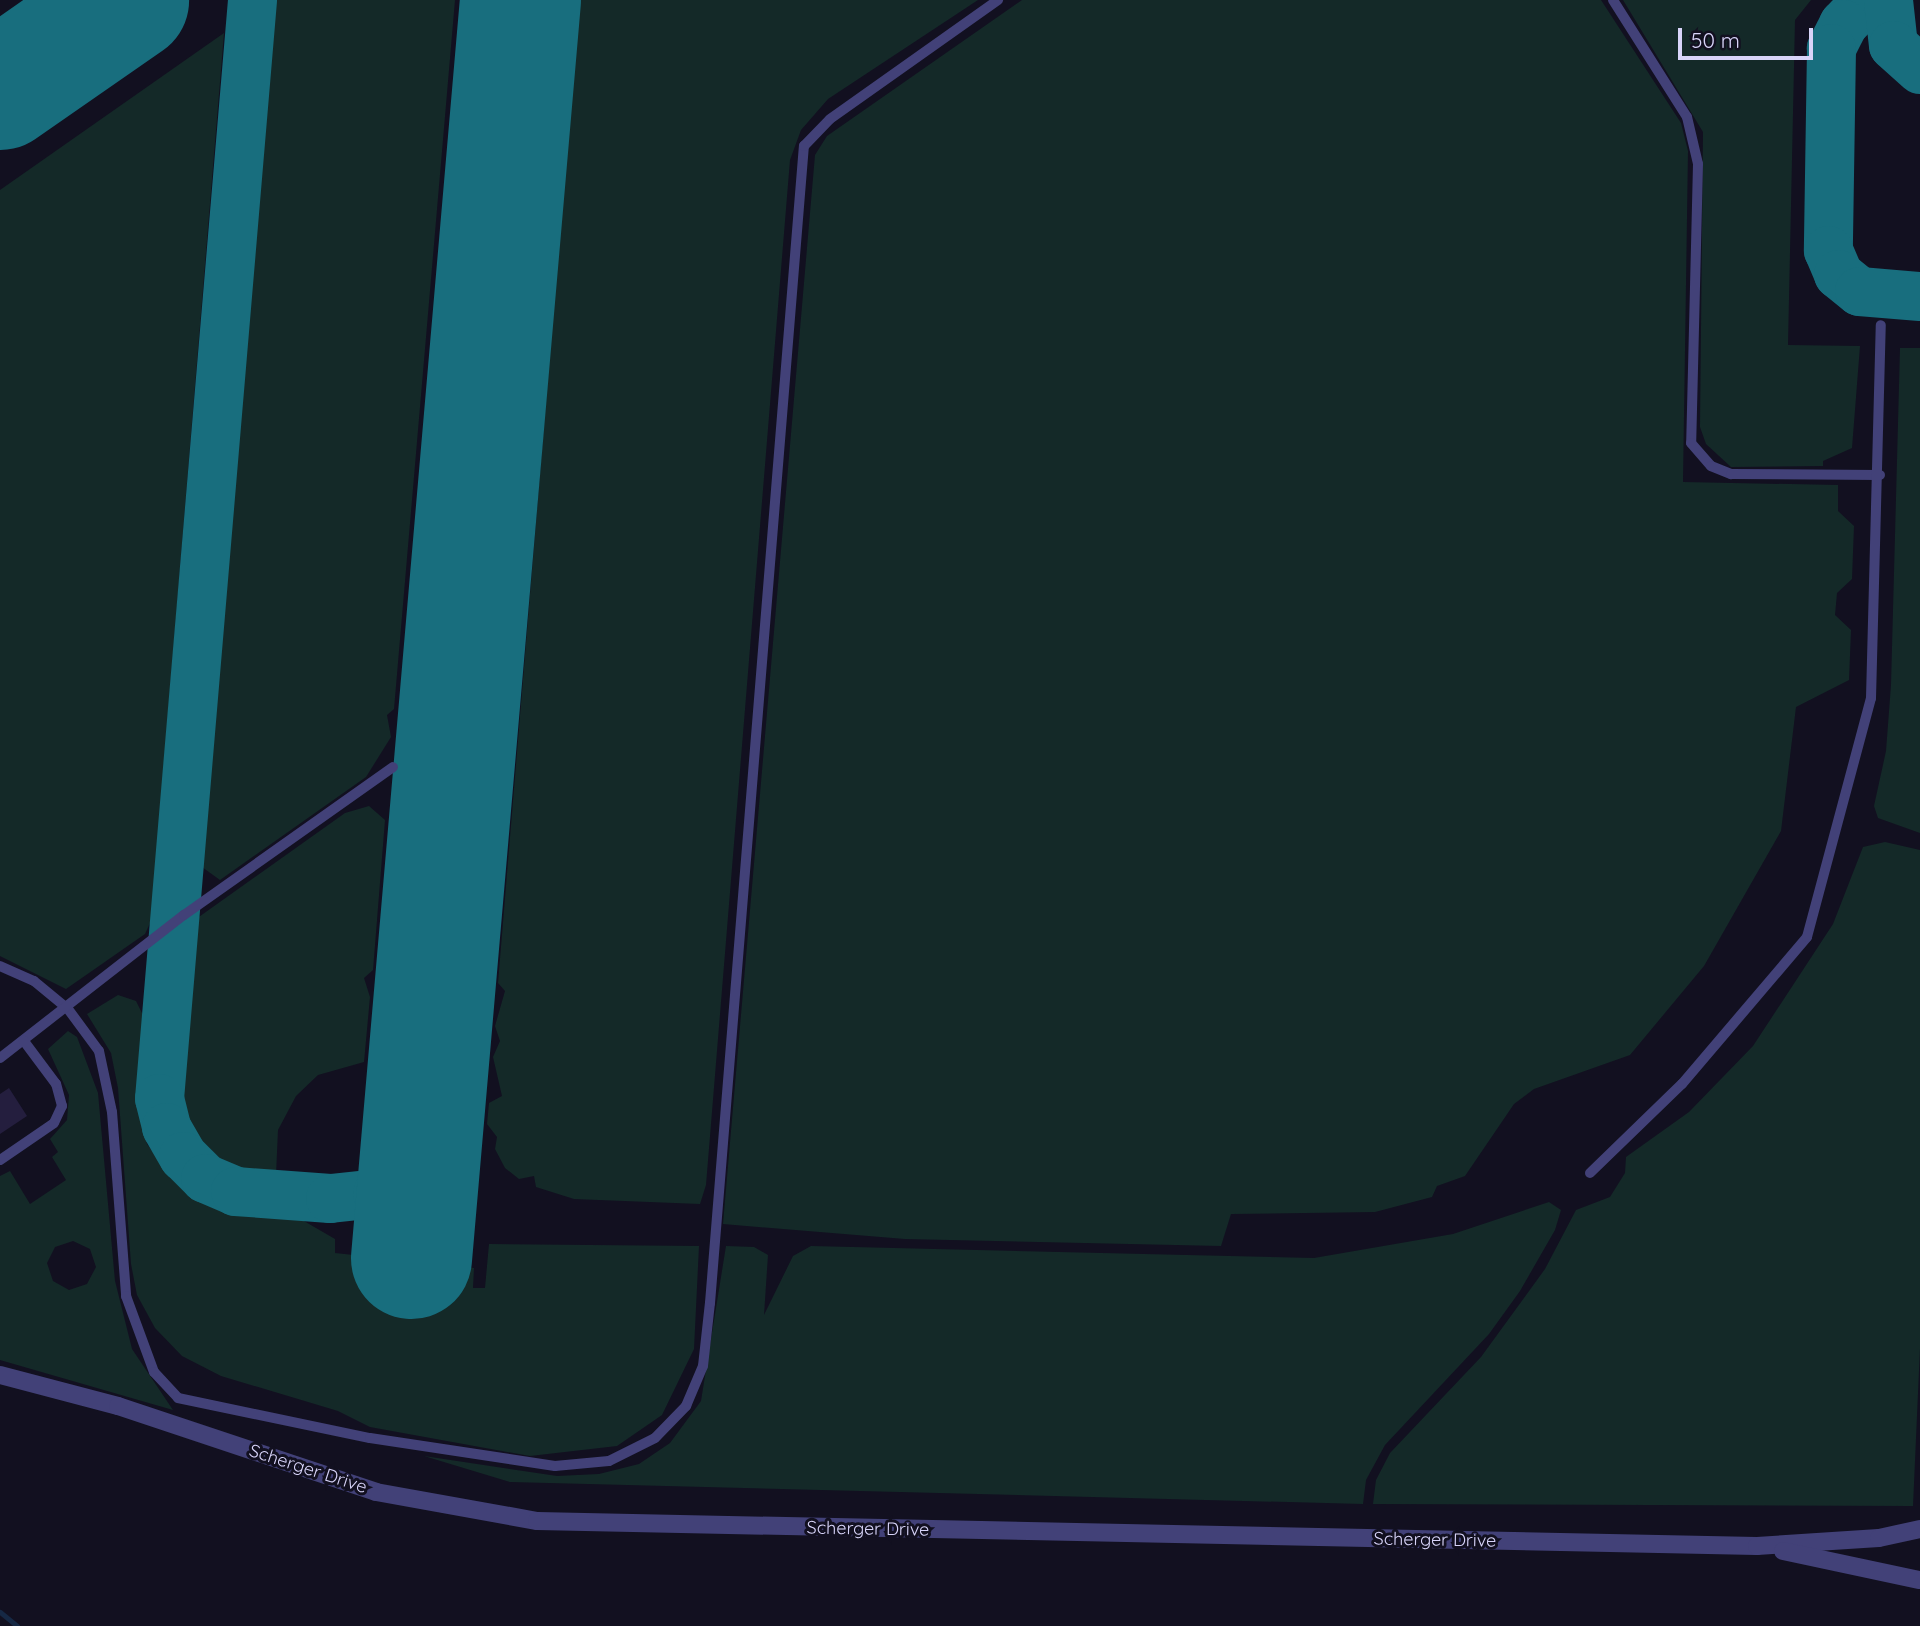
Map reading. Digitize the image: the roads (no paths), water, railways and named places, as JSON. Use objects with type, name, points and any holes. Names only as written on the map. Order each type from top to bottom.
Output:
[{"type":"street","name":"Scherger Drive","points":[[0,1375],[118,1406],[376,1492],[506,1518],[1757,1546],[1879,1538],[1920,1529]]},
{"type":"street","name":"Scherger Drive","points":[[1757,1546],[1920,1580]]},
{"type":"lane","points":[[0,966],[34,981],[68,1009],[91,1035],[107,1076],[126,1296],[154,1372],[178,1398],[370,1438],[555,1466],[609,1461],[655,1438],[686,1406],[703,1366],[804,146],[830,119],[998,0]]},
{"type":"lane","points":[[1613,0],[1687,117],[1698,164],[1691,443],[1711,466],[1731,474],[1880,475]]},
{"type":"lane","points":[[1590,1173],[1682,1084],[1807,937],[1871,698],[1880,475],[1881,325]]},
{"type":"lane","points":[[0,1058],[68,1009],[184,915],[393,767]]},
{"type":"lane","points":[[0,1160],[54,1122],[62,1106],[56,1084],[24,1041]]},
{"type":"waterway","points":[[0,1612],[17,1626]]}]
